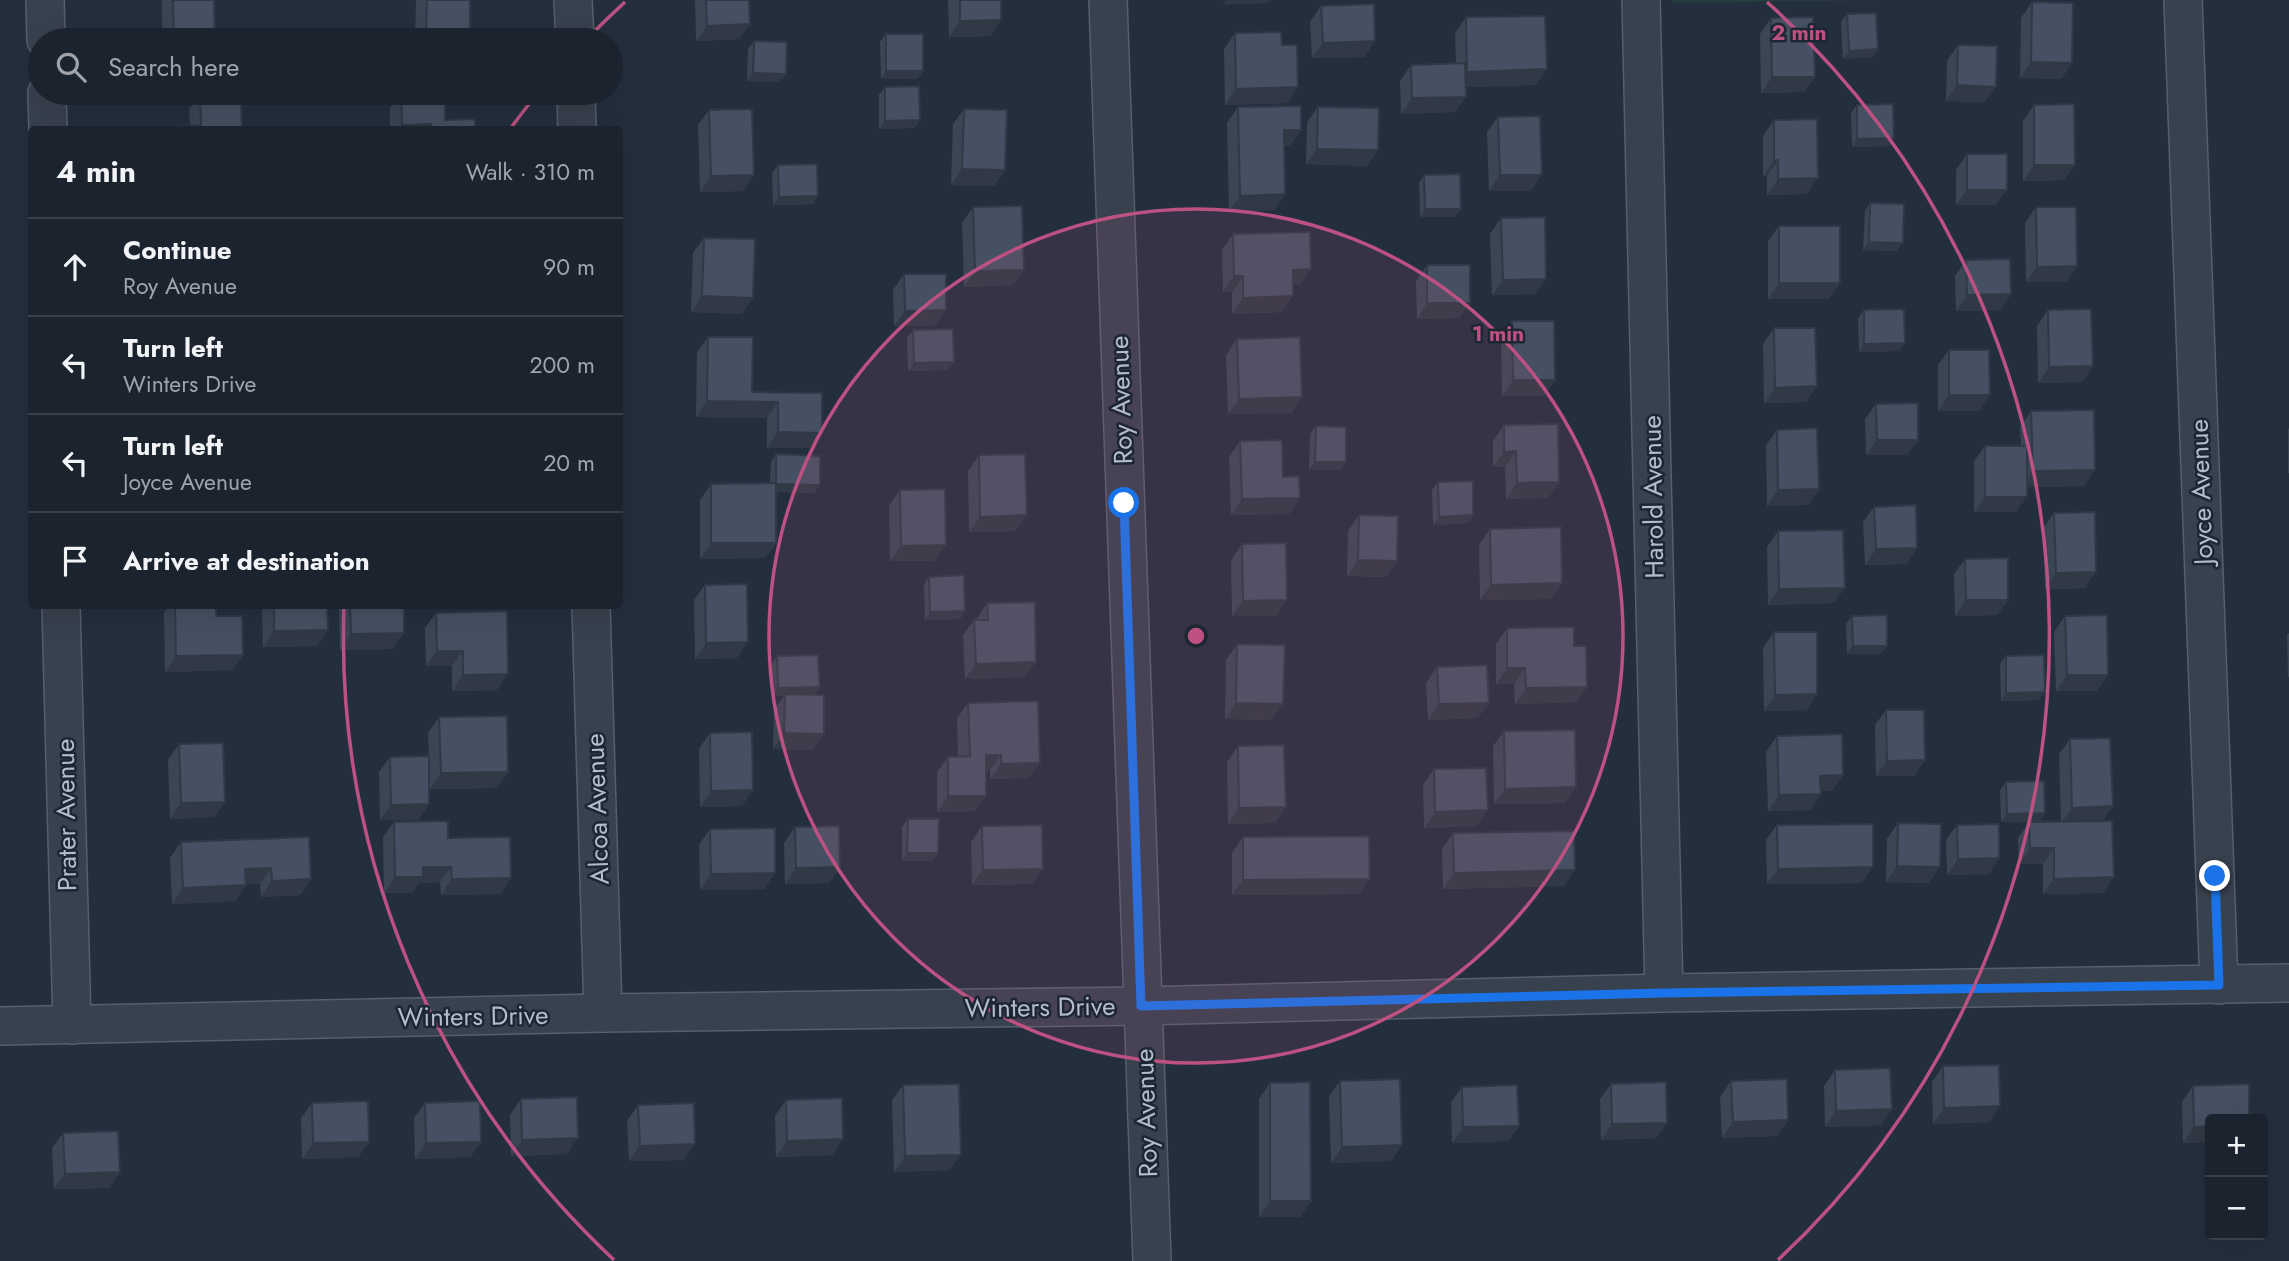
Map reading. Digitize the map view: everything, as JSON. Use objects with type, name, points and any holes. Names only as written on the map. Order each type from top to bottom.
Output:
[{"type":"street","points":[[45,0],[46,28]]},
{"type":"street","points":[[573,0],[574,28]]},
{"type":"street","name":"Roy Avenue","points":[[1108,0],[1141,1006],[1152,1261]]},
{"type":"street","name":"Harold Avenue","points":[[1641,0],[1664,993]]},
{"type":"street","name":"Joyce Avenue","points":[[2183,0],[2219,985]]},
{"type":"street","points":[[47,105],[48,126]]},
{"type":"street","points":[[576,105],[577,126]]},
{"type":"street","name":"Prater Avenue","points":[[61,609],[72,1025]]},
{"type":"street","name":"Alcoa Avenue","points":[[591,609],[603,1013]]},
{"type":"street","name":"Winters Drive","points":[[0,1026],[2289,983]]},
{"type":"green space","points":[[1672,0],[1883,0],[1672,3]]},
{"type":"building","points":[[173,0],[214,0],[215,28],[174,28]]},
{"type":"building","points":[[427,0],[470,0],[470,28],[426,28]]},
{"type":"building","points":[[706,0],[749,0],[750,24],[707,26]]},
{"type":"building","points":[[960,0],[1001,0],[1001,20],[960,21]]},
{"type":"building","points":[[2032,2],[2073,3],[2072,63],[2031,62]]},
{"type":"building","points":[[1374,4],[1375,41],[1323,43],[1321,6]]},
{"type":"building","points":[[1876,13],[1878,49],[1849,51],[1847,14]]},
{"type":"building","points":[[1545,16],[1547,69],[1467,72],[1466,17]]},
{"type":"building","points":[[1813,17],[1815,77],[1772,77],[1771,18]]},
{"type":"building","points":[[1281,32],[1282,45],[1297,45],[1298,87],[1236,89],[1235,33]]},
{"type":"building","points":[[886,34],[923,34],[923,71],[886,71]]},
{"type":"building","points":[[754,41],[787,42],[786,74],[753,73]]},
{"type":"building","points":[[1958,45],[1997,46],[1996,87],[1957,85]]},
{"type":"building","points":[[1465,63],[1466,97],[1412,98],[1411,65]]},
{"type":"building","points":[[919,86],[920,120],[885,121],[885,87]]},
{"type":"building","points":[[1893,104],[1894,138],[1857,139],[1857,105]]},
{"type":"building","points":[[2074,104],[2075,165],[2034,165],[2034,105]]},
{"type":"building","points":[[200,105],[241,105],[242,126],[177,126],[201,125]]},
{"type":"building","points":[[401,105],[445,105],[445,120],[475,119],[475,126],[402,125]]},
{"type":"building","points":[[1301,106],[1301,130],[1284,130],[1285,194],[1240,196],[1238,107]]},
{"type":"building","points":[[1318,107],[1379,108],[1378,150],[1317,149]]},
{"type":"building","points":[[752,109],[754,175],[711,176],[709,110]]},
{"type":"building","points":[[964,109],[1007,110],[1005,170],[962,169]]},
{"type":"building","points":[[1540,116],[1542,175],[1500,175],[1498,117]]},
{"type":"building","points":[[1817,119],[1818,178],[1778,179],[1778,160],[1774,161],[1774,120]]},
{"type":"building","points":[[1967,154],[2007,154],[2007,190],[1967,190]]},
{"type":"building","points":[[817,164],[818,196],[779,197],[778,165]]},
{"type":"building","points":[[1460,174],[1461,209],[1425,209],[1424,175]]},
{"type":"building","points":[[1870,203],[1904,204],[1903,243],[1869,242]]},
{"type":"building","points":[[1022,206],[1024,270],[975,271],[973,207]]},
{"type":"building","points":[[2036,207],[2076,207],[2077,266],[2037,267]]},
{"type":"building","points":[[1545,217],[1546,279],[1503,280],[1501,218]]},
{"type":"building","points":[[1779,226],[1840,226],[1840,283],[1779,283]]},
{"type":"building","points":[[1310,232],[1311,269],[1293,270],[1293,296],[1243,298],[1243,276],[1234,276],[1233,234]]},
{"type":"building","points":[[704,238],[755,239],[753,298],[702,296]]},
{"type":"building","points":[[2010,259],[2011,294],[1967,295],[1966,260]]},
{"type":"building","points":[[1427,265],[1470,265],[1470,303],[1427,303]]},
{"type":"building","points":[[904,274],[946,274],[946,310],[905,311]]},
{"type":"building","points":[[1904,309],[1905,343],[1864,344],[1864,310]]},
{"type":"building","points":[[2091,309],[2093,366],[2049,367],[2048,310]]},
{"type":"building","points":[[1512,321],[1554,321],[1555,380],[1513,380]]},
{"type":"building","points":[[1774,328],[1815,328],[1817,386],[1775,388]]},
{"type":"building","points":[[953,329],[954,362],[914,363],[913,330]]},
{"type":"building","points":[[708,337],[753,337],[752,392],[822,393],[822,433],[778,432],[778,402],[707,401]]},
{"type":"building","points":[[1300,337],[1302,397],[1239,399],[1237,339]]},
{"type":"building","points":[[1949,350],[1989,350],[1990,395],[1949,395]]},
{"type":"building","points":[[1918,403],[1918,440],[1877,440],[1876,404]]},
{"type":"building","points":[[2094,410],[2095,470],[2033,471],[2031,411]]},
{"type":"building","points":[[1558,424],[1559,482],[1517,483],[1516,451],[1504,452],[1504,425]]},
{"type":"building","points":[[1316,426],[1346,427],[1346,462],[1315,462]]},
{"type":"building","points":[[1817,428],[1819,489],[1778,490],[1777,430]]},
{"type":"building","points":[[1282,440],[1283,477],[1299,476],[1300,498],[1242,499],[1240,441]]},
{"type":"building","points":[[1985,446],[2027,446],[2027,497],[1985,497]]},
{"type":"building","points":[[776,454],[820,456],[820,485],[776,484]]},
{"type":"building","points":[[1025,454],[1027,515],[980,517],[979,455]]},
{"type":"building","points":[[1473,481],[1473,515],[1439,517],[1438,482]]},
{"type":"building","points":[[776,483],[776,543],[711,543],[711,484]]},
{"type":"building","points":[[945,489],[946,545],[901,546],[900,490]]},
{"type":"building","points":[[1916,505],[1917,548],[1876,549],[1874,507]]},
{"type":"building","points":[[2095,512],[2096,572],[2056,573],[2054,513]]},
{"type":"building","points":[[1359,515],[1398,516],[1397,561],[1358,560]]},
{"type":"building","points":[[1561,527],[1562,583],[1491,585],[1490,529]]},
{"type":"building","points":[[1843,530],[1845,588],[1779,589],[1778,531]]},
{"type":"building","points":[[1286,543],[1287,600],[1243,601],[1242,544]]},
{"type":"building","points":[[2008,558],[2008,600],[1966,600],[1965,559]]},
{"type":"building","points":[[964,575],[965,611],[930,612],[929,577]]},
{"type":"building","points":[[747,584],[748,642],[706,643],[705,585]]},
{"type":"building","points":[[1035,602],[1036,662],[976,664],[974,620],[988,620],[987,603]]},
{"type":"building","points":[[175,609],[216,609],[216,616],[242,616],[243,655],[176,656]]},
{"type":"building","points":[[274,609],[327,609],[328,630],[274,631]]},
{"type":"building","points":[[350,609],[404,609],[404,633],[351,634]]},
{"type":"building","points":[[507,611],[508,674],[463,675],[463,651],[437,651],[436,613]]},
{"type":"building","points":[[1887,615],[1887,646],[1853,646],[1852,616]]},
{"type":"building","points":[[2107,615],[2108,675],[2067,675],[2065,616]]},
{"type":"building","points":[[1574,627],[1574,646],[1586,646],[1587,687],[1526,688],[1525,668],[1507,668],[1507,628]]},
{"type":"building","points":[[1774,632],[1817,632],[1817,694],[1775,695]]},
{"type":"building","points":[[1237,644],[1285,645],[1283,704],[1236,703]]},
{"type":"building","points":[[818,655],[820,687],[778,688],[777,656]]},
{"type":"building","points":[[2044,655],[2045,692],[2006,693],[2006,656]]},
{"type":"building","points":[[1487,665],[1489,703],[1439,704],[1437,667]]},
{"type":"building","points":[[785,694],[824,695],[824,734],[784,733]]},
{"type":"building","points":[[1038,701],[1040,763],[1001,764],[1001,755],[986,755],[986,796],[948,796],[948,757],[970,756],[968,703]]},
{"type":"building","points":[[1886,710],[1924,710],[1925,760],[1887,761]]},
{"type":"building","points":[[507,716],[508,772],[441,773],[439,717]]},
{"type":"building","points":[[1575,730],[1576,787],[1505,789],[1504,731]]},
{"type":"building","points":[[752,732],[753,790],[711,791],[710,733]]},
{"type":"building","points":[[1842,734],[1843,775],[1820,776],[1821,794],[1779,795],[1777,736]]},
{"type":"building","points":[[2110,738],[2113,806],[2072,808],[2070,739]]},
{"type":"building","points":[[223,743],[225,802],[181,803],[179,744]]},
{"type":"building","points":[[1284,745],[1286,807],[1239,808],[1238,746]]},
{"type":"building","points":[[429,756],[429,804],[391,805],[390,757]]},
{"type":"building","points":[[1486,768],[1488,810],[1435,812],[1434,769]]},
{"type":"building","points":[[2044,781],[2045,813],[2007,814],[2006,782]]},
{"type":"building","points":[[908,819],[939,819],[938,853],[907,853]]},
{"type":"building","points":[[448,821],[448,838],[510,837],[511,878],[452,879],[451,867],[423,867],[423,877],[395,877],[394,822]]},
{"type":"building","points":[[2112,821],[2114,877],[2054,879],[2054,848],[2030,848],[2029,822]]},
{"type":"building","points":[[1898,823],[1941,824],[1940,867],[1897,866]]},
{"type":"building","points":[[1873,824],[1873,867],[1778,869],[1777,825]]},
{"type":"building","points":[[1999,824],[1999,858],[1958,859],[1957,825]]},
{"type":"building","points":[[1042,825],[1043,869],[983,870],[982,826]]},
{"type":"building","points":[[839,826],[840,867],[796,868],[795,827]]},
{"type":"building","points":[[775,828],[775,873],[711,874],[710,829]]},
{"type":"building","points":[[1574,831],[1575,870],[1454,873],[1453,833]]},
{"type":"building","points":[[1369,836],[1370,879],[1243,880],[1243,837]]},
{"type":"building","points":[[309,837],[311,879],[272,881],[271,868],[245,869],[246,885],[183,888],[181,842]]},
{"type":"building","points":[[1999,1065],[2000,1106],[1944,1108],[1943,1066]]},
{"type":"building","points":[[1890,1068],[1892,1109],[1836,1111],[1835,1070]]},
{"type":"building","points":[[1400,1079],[1402,1145],[1342,1147],[1340,1081]]},
{"type":"building","points":[[1787,1079],[1788,1120],[1733,1122],[1731,1081]]},
{"type":"building","points":[[1310,1082],[1311,1201],[1270,1201],[1270,1083]]},
{"type":"building","points":[[1666,1082],[1667,1123],[1612,1124],[1611,1084]]},
{"type":"building","points":[[959,1084],[961,1155],[905,1156],[903,1085]]},
{"type":"building","points":[[2249,1084],[2249,1114],[2205,1114],[2205,1126],[2194,1127],[2193,1086]]},
{"type":"building","points":[[1517,1085],[1519,1126],[1463,1127],[1462,1087]]},
{"type":"building","points":[[577,1097],[578,1138],[522,1140],[521,1099]]},
{"type":"building","points":[[842,1098],[843,1139],[787,1141],[786,1100]]},
{"type":"building","points":[[368,1101],[369,1142],[313,1143],[312,1103]]},
{"type":"building","points":[[480,1101],[481,1142],[426,1143],[425,1103]]},
{"type":"building","points":[[694,1103],[695,1144],[640,1146],[638,1105]]},
{"type":"building","points":[[118,1131],[120,1172],[65,1174],[63,1133]]},
{"type":"route","points":[[1124,503],[1141,1006],[1664,993],[2219,985],[2215,876]]}]
